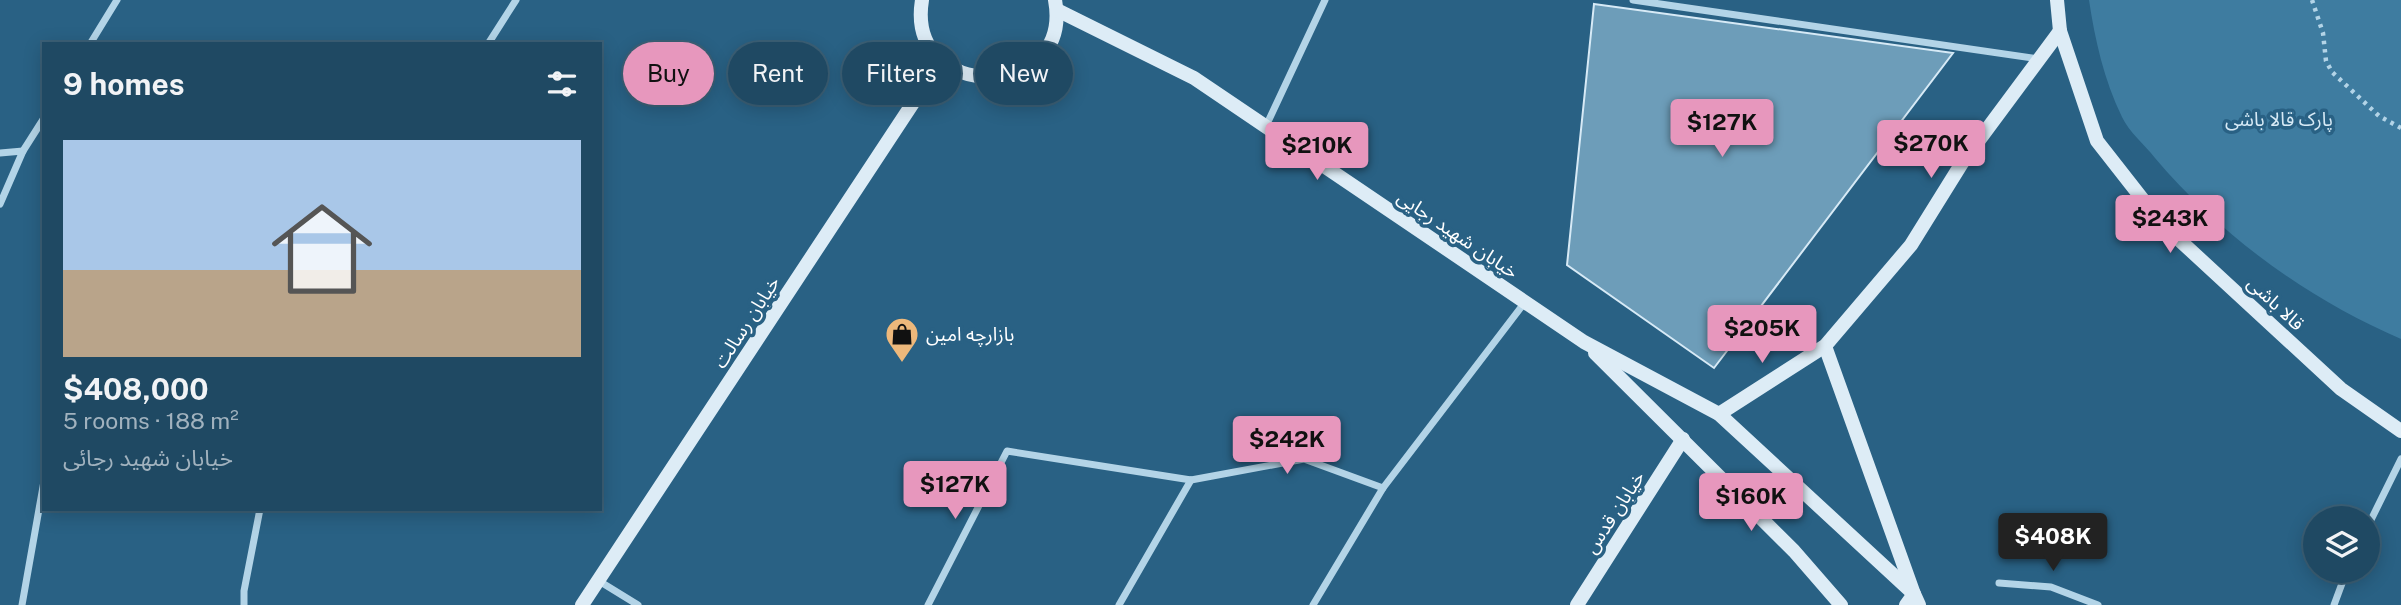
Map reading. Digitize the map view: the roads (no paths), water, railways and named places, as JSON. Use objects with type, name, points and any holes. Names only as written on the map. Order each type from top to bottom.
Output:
[{"type":"main road","points":[[922,0],[921,18],[930,42]]},
{"type":"main road","name":"قالا باشی","points":[[2057,0],[2060,31],[2097,141],[2162,224],[2341,389],[2401,431]]},
{"type":"main road","points":[[961,73],[991,79],[1010,76],[1028,67],[1044,51],[1054,32],[1056,5]]},
{"type":"main road","name":"خیابان شهید رجایی","points":[[1056,5],[1194,78],[1584,342],[1719,414],[1913,601]]},
{"type":"main road","points":[[1719,414],[1825,346],[1911,245],[1962,163],[2060,31]]},
{"type":"main road","name":"خیابان رسالت","points":[[582,605],[912,105]]},
{"type":"main road","name":"خیابان شهید رجایی","points":[[1584,342],[1794,551],[1841,605]]},
{"type":"main road","points":[[1825,346],[1913,601]]},
{"type":"main road","name":"خیابان قدس","points":[[1577,605],[1683,439]]},
{"type":"street","points":[[91,42],[117,0]]},
{"type":"street","points":[[489,42],[516,0]]},
{"type":"street","points":[[1266,126],[1325,0]]},
{"type":"street","points":[[1633,0],[2040,59]]},
{"type":"street","points":[[0,204],[23,150],[42,121]]},
{"type":"street","points":[[0,153],[23,150]]},
{"type":"street","points":[[1313,605],[1383,488],[1525,302]]},
{"type":"street","points":[[928,605],[1007,450],[1191,480],[1304,459],[1383,488]]},
{"type":"street","points":[[2378,506],[2401,459]]},
{"type":"street","points":[[1119,605],[1191,480]]},
{"type":"street","points":[[22,605],[42,492]]},
{"type":"street","points":[[244,605],[244,591],[260,511]]},
{"type":"street","points":[[599,581],[638,605]]},
{"type":"street","points":[[1999,583],[2051,587],[2098,605]]},
{"type":"street","points":[[2334,605],[2342,583]]},
{"type":"place","name":"بازارچه امین","points":[[902,364]]},
{"type":"park label","name":"پارک قالا باشی","points":[[2279,119]]}]
